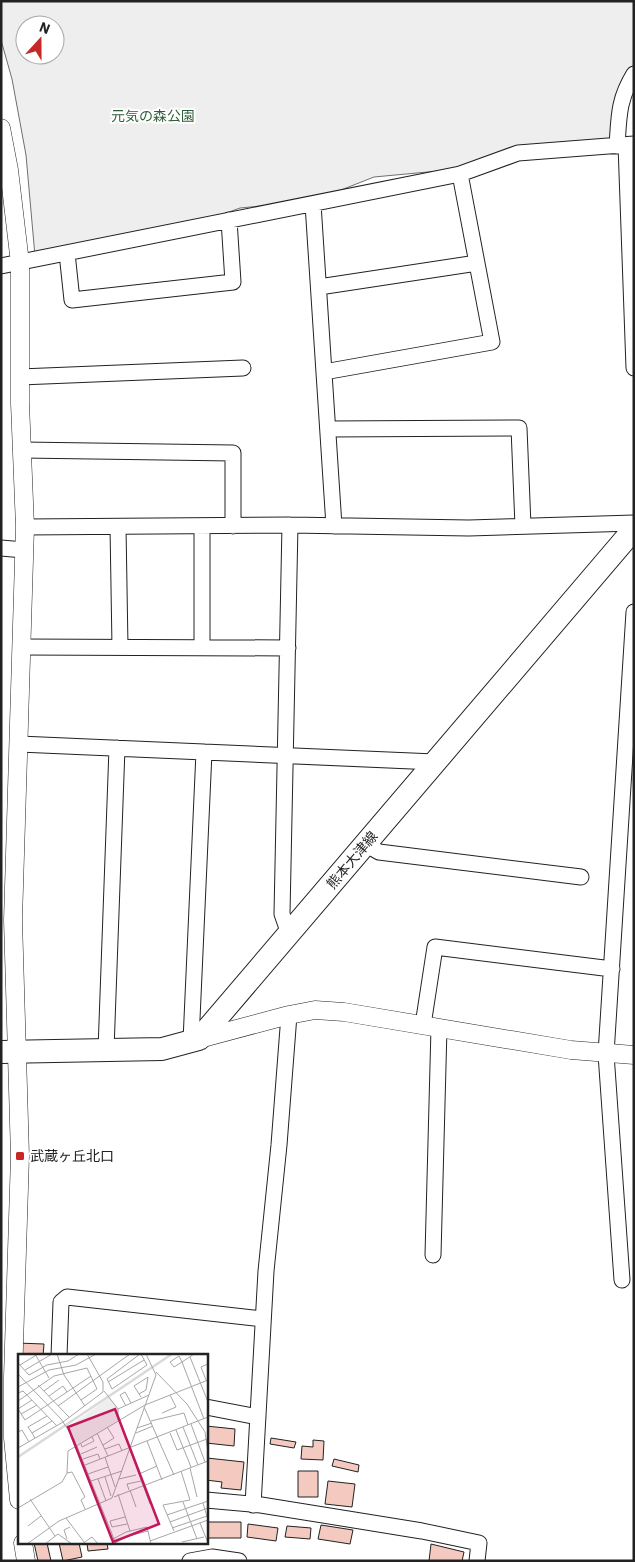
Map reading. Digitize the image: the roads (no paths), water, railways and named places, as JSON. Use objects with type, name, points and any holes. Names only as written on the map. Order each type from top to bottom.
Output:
[{"type":"main road","name":"熊本大津線","points":[[195,1040],[289,934],[634,529]]},
{"type":"main road","points":[[10,1052],[162,1049],[195,1040]]},
{"type":"street","points":[[634,74],[626,88],[619,108],[626,145],[634,368]]},
{"type":"street","points":[[1,128],[9,170],[20,263],[20,377],[25,527],[10,1052],[20,1156],[13,1438],[18,1490]]},
{"type":"street","points":[[1,266],[460,174],[518,153],[626,145]]},
{"type":"street","points":[[324,372],[492,342],[460,174]]},
{"type":"street","points":[[313,204],[334,526]]},
{"type":"street","points":[[67,253],[72,300],[233,282],[229,220]]},
{"type":"street","points":[[318,287],[477,263]]},
{"type":"street","points":[[20,377],[243,368]]},
{"type":"street","points":[[328,429],[519,428],[522,526]]},
{"type":"street","points":[[22,450],[233,453],[234,526]]},
{"type":"street","points":[[25,527],[334,526],[469,528],[634,523]]},
{"type":"street","points":[[202,526],[202,648]]},
{"type":"street","points":[[289,934],[282,914],[290,526]]},
{"type":"street","points":[[118,527],[120,648]]},
{"type":"street","points":[[1,548],[24,550]]},
{"type":"street","points":[[622,1280],[606,1054],[634,612]]},
{"type":"street","points":[[21,647],[288,648]]},
{"type":"street","points":[[18,744],[435,762]]},
{"type":"street","points":[[106,1050],[117,748]]},
{"type":"street","points":[[204,752],[195,1040],[315,1010],[344,1012],[572,1050],[606,1054],[634,1054]]},
{"type":"street","points":[[365,844],[380,852],[581,877]]},
{"type":"street","points":[[618,870],[634,870]]},
{"type":"street","points":[[433,1255],[431,1027],[435,948],[612,969]]},
{"type":"street","points":[[253,1504],[266,1271],[289,1015]]},
{"type":"street","points":[[59,1354],[61,1302],[67,1297],[263,1319]]},
{"type":"street","points":[[208,1407],[258,1417]]},
{"type":"street","points":[[208,1500],[253,1504],[479,1543],[477,1561]]},
{"type":"street","points":[[23,1544],[26,1561]]},
{"type":"street","points":[[190,1561],[212,1557],[239,1561]]},
{"type":"place","name":"武蔵ヶ丘北口","points":[[20,1156]]},
{"type":"park label","name":"元気の森公園","points":[[153,116]]}]
